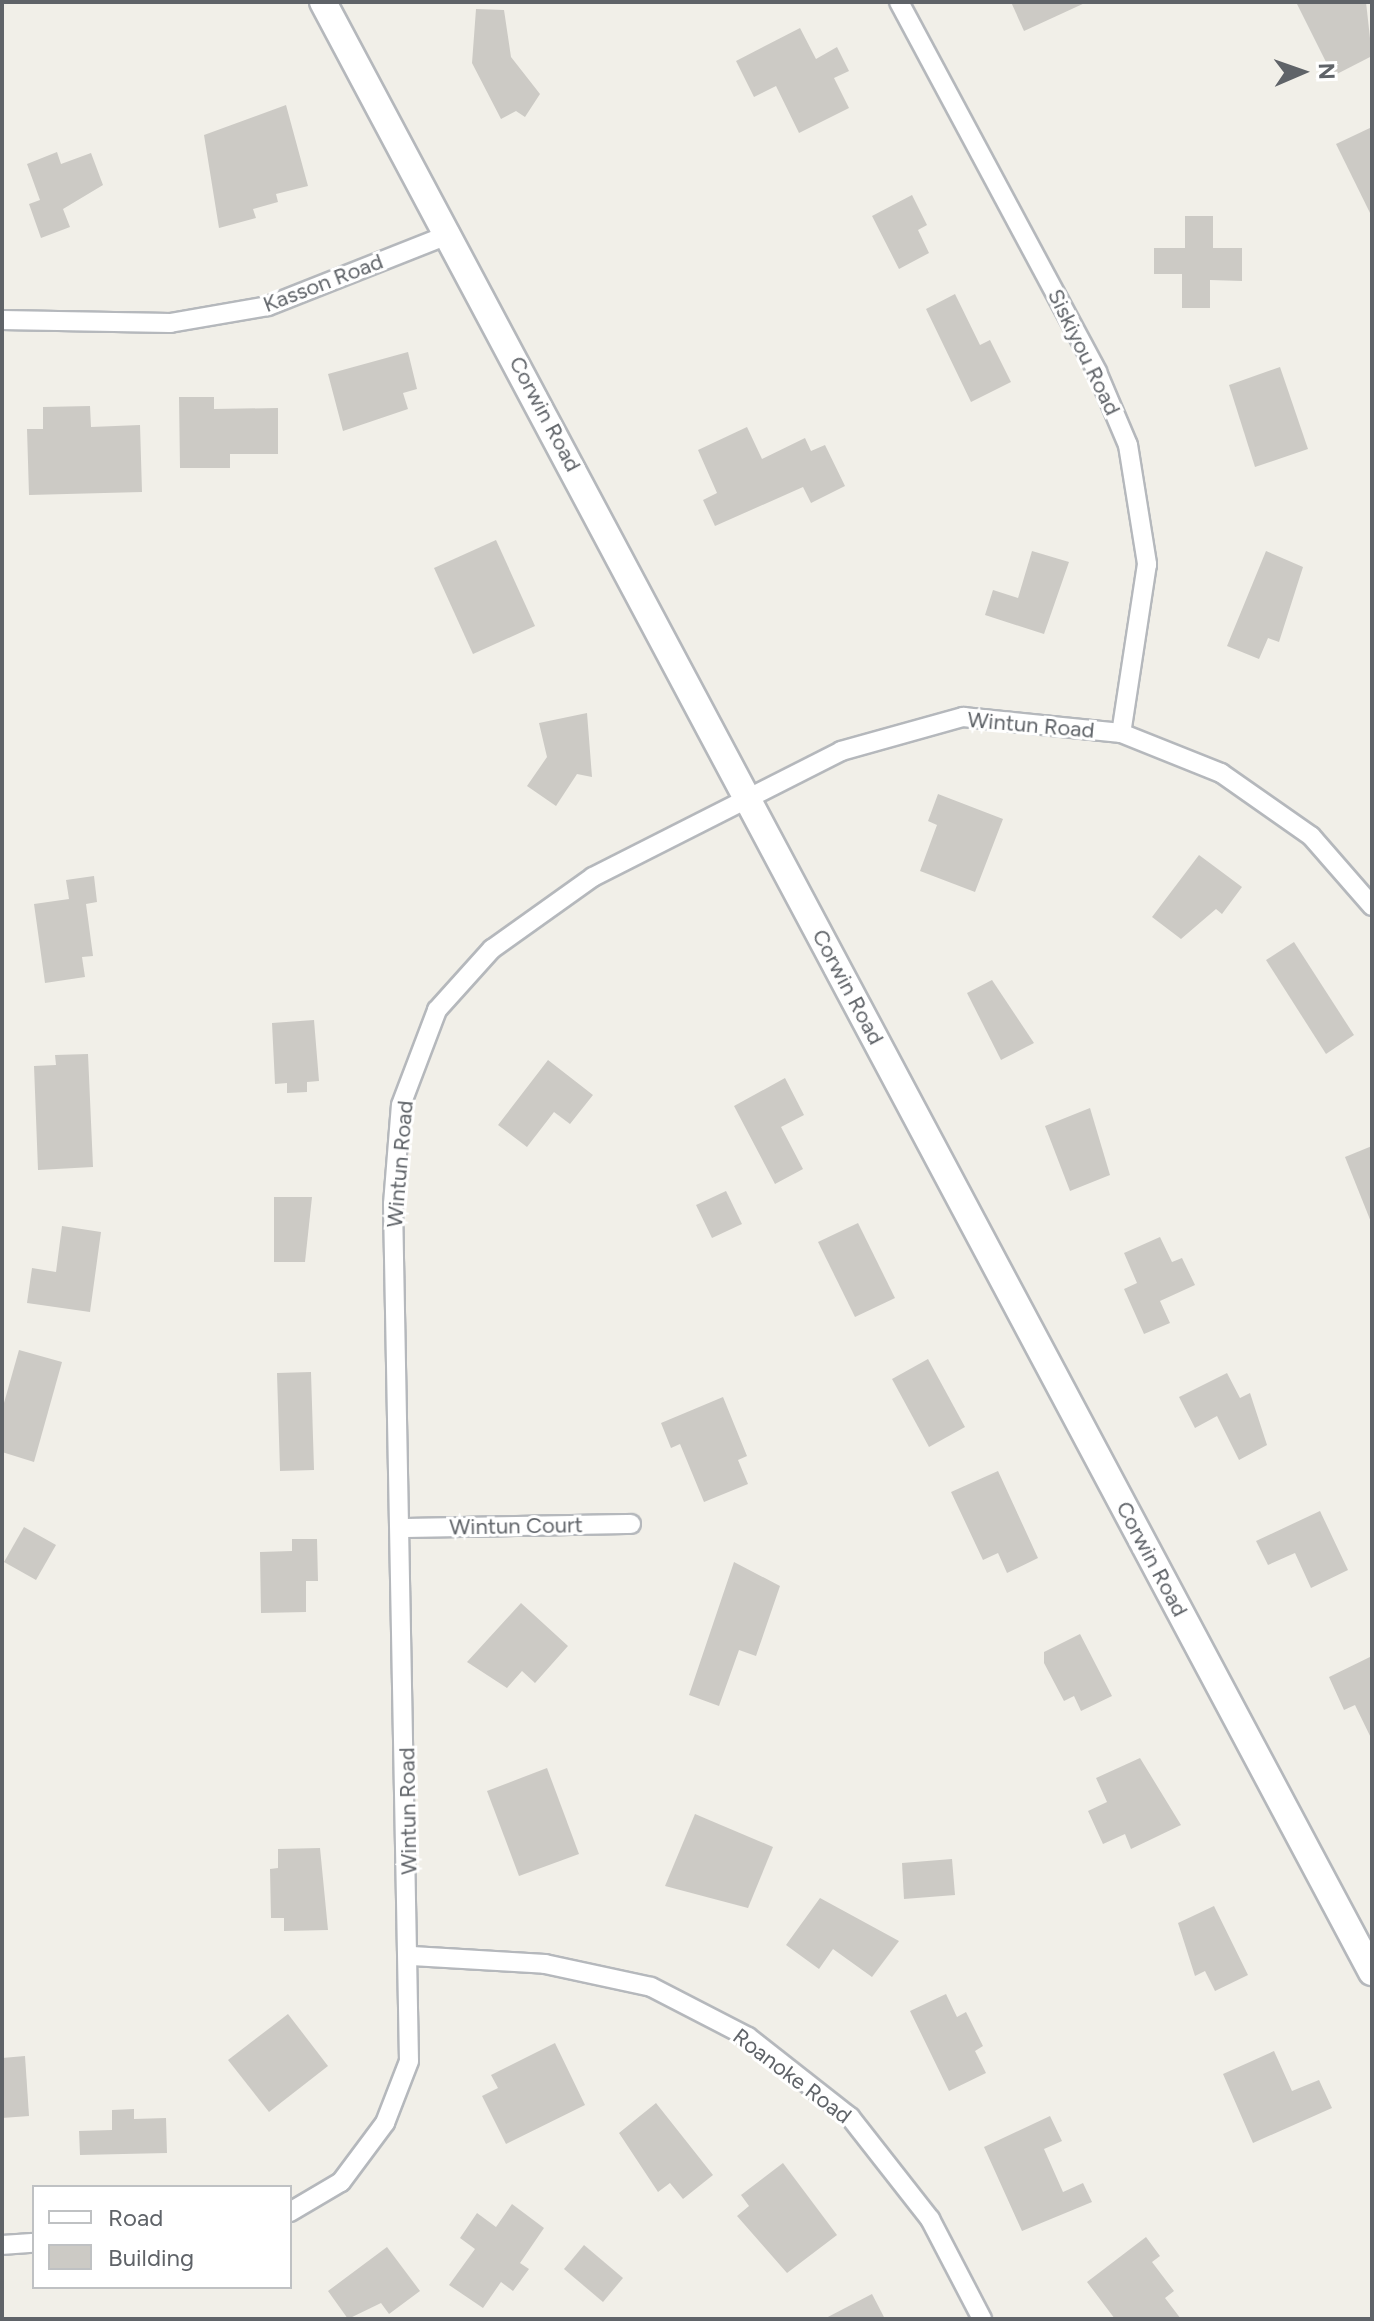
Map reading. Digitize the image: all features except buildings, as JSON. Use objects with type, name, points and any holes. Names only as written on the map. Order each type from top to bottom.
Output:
[{"type":"main road","name":"Corwin Road","points":[[323,2],[450,234],[1372,1972]]},
{"type":"street","name":"Siskiyou Road","points":[[899,2],[1128,445],[1147,564],[1121,733]]},
{"type":"street","name":"Kasson Road","points":[[2,320],[170,323],[268,306],[450,234]]},
{"type":"street","name":"Wintun Road","points":[[292,2211],[341,2182],[385,2123],[409,2061],[412,1956],[393,1204],[401,1105],[437,1010],[492,949],[593,877],[748,796],[880,735],[963,717],[1121,733],[1221,773],[1311,836],[1372,906]]},
{"type":"street","name":"Wintun Court","points":[[401,1528],[631,1524]]},
{"type":"street","name":"Roanoke Road","points":[[412,1956],[545,1964],[651,1987],[748,2037],[850,2117],[930,2219],[982,2319]]},
{"type":"street","points":[[2,2245],[32,2243]]}]
